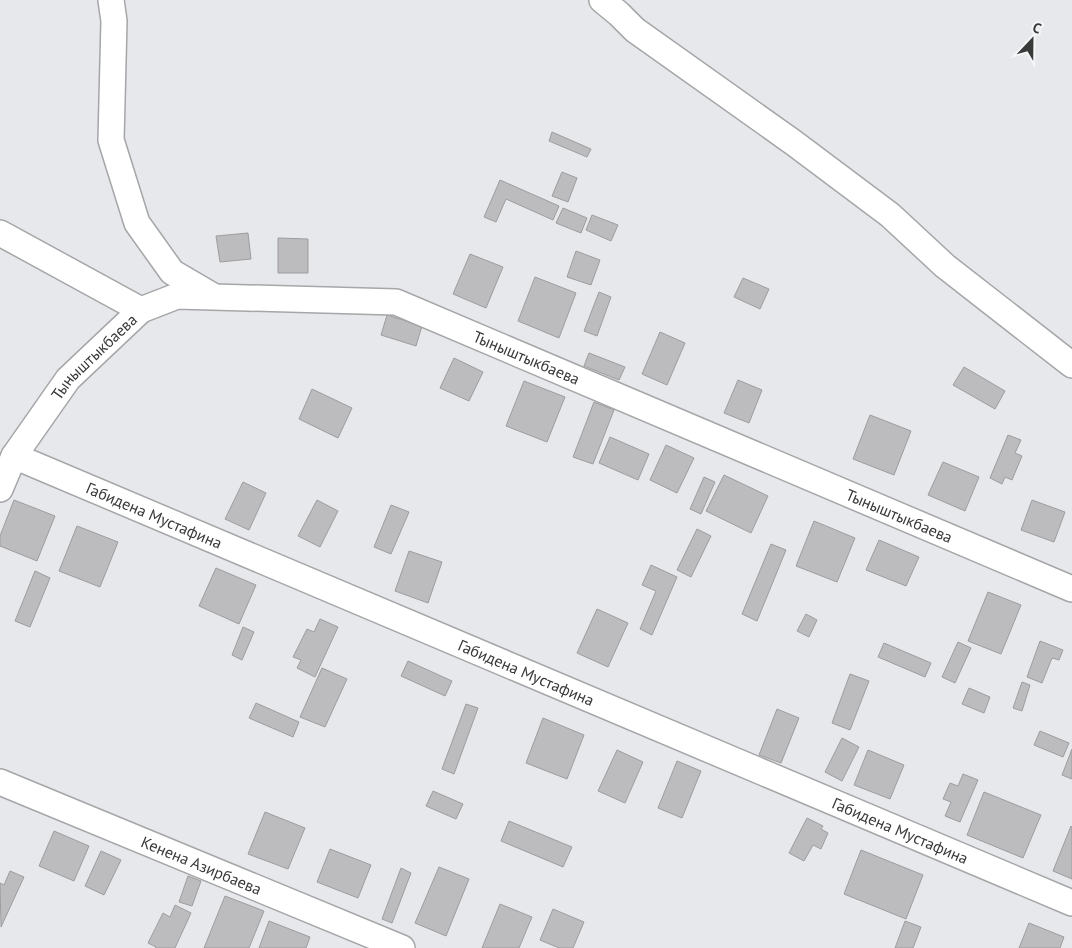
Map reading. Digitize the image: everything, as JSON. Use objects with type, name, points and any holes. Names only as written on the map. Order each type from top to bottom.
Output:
[{"type":"street","points":[[111,0],[114,21],[111,140],[137,223],[172,272],[215,297]]},
{"type":"street","points":[[602,0],[635,30],[794,143],[890,215],[945,266],[1072,364]]},
{"type":"street","points":[[0,233],[141,310]]},
{"type":"street","name":"Тыныштыкбаева","points":[[14,456],[68,379],[141,310],[177,296],[396,302],[1072,588]]},
{"type":"street","points":[[0,490],[14,456]]},
{"type":"street","name":"Габидена Мустафина","points":[[14,456],[1072,903]]},
{"type":"street","name":"Кенена Азирбаева","points":[[0,782],[402,948]]},
{"type":"building","points":[[552,132],[591,149],[587,157],[549,141]]},
{"type":"building","points":[[562,172],[577,178],[568,202],[552,196]]},
{"type":"building","points":[[500,180],[559,206],[553,220],[506,199],[496,222],[484,217]]},
{"type":"building","points":[[563,208],[587,218],[581,233],[556,223]]},
{"type":"building","points":[[592,215],[618,225],[611,241],[586,230]]},
{"type":"building","points":[[248,233],[251,259],[220,262],[216,236]]},
{"type":"building","points":[[278,238],[308,239],[308,273],[278,273]]},
{"type":"building","points":[[576,251],[600,260],[591,285],[567,277]]},
{"type":"building","points":[[470,254],[503,267],[486,308],[453,294]]},
{"type":"building","points":[[535,277],[576,293],[559,338],[518,321]]},
{"type":"building","points":[[743,278],[769,289],[760,309],[734,297]]},
{"type":"building","points":[[599,292],[611,297],[597,336],[584,331]]},
{"type":"building","points":[[387,315],[422,326],[416,346],[381,335]]},
{"type":"building","points":[[660,332],[685,343],[667,385],[642,374]]},
{"type":"building","points":[[589,353],[625,367],[619,380],[584,366]]},
{"type":"building","points":[[454,358],[483,372],[469,401],[440,388]]},
{"type":"building","points":[[964,367],[1005,391],[995,409],[953,385]]},
{"type":"building","points":[[738,380],[762,390],[749,423],[724,413]]},
{"type":"building","points":[[524,381],[565,397],[547,442],[506,426]]},
{"type":"building","points":[[312,389],[352,408],[338,438],[299,419]]},
{"type":"building","points":[[594,402],[614,410],[593,464],[573,457]]},
{"type":"building","points":[[870,415],[911,431],[894,475],[853,459]]},
{"type":"building","points":[[1008,435],[1021,440],[1015,453],[1022,456],[1012,480],[1005,477],[1002,484],[990,478]]},
{"type":"building","points":[[610,437],[649,454],[638,480],[599,463]]},
{"type":"building","points":[[666,445],[694,458],[677,493],[650,480]]},
{"type":"building","points":[[943,462],[979,477],[965,511],[928,495]]},
{"type":"building","points":[[724,475],[768,496],[751,533],[706,511]]},
{"type":"building","points":[[704,477],[715,482],[701,514],[690,509]]},
{"type":"building","points":[[243,482],[266,493],[249,530],[225,519]]},
{"type":"building","points":[[14,500],[55,516],[37,561],[0,546],[0,536]]},
{"type":"building","points":[[317,500],[338,511],[320,547],[298,536]]},
{"type":"building","points":[[1032,500],[1065,512],[1054,542],[1021,530]]},
{"type":"building","points":[[391,505],[409,512],[391,554],[374,547]]},
{"type":"building","points":[[814,521],[855,538],[837,582],[796,566]]},
{"type":"building","points":[[77,526],[118,542],[100,587],[59,571]]},
{"type":"building","points":[[697,529],[711,536],[691,577],[677,570]]},
{"type":"building","points":[[879,540],[919,557],[906,586],[866,570]]},
{"type":"building","points":[[771,544],[786,550],[757,621],[742,614]]},
{"type":"building","points":[[409,551],[442,562],[428,603],[395,591]]},
{"type":"building","points":[[651,565],[677,577],[652,635],[640,629],[656,591],[642,585]]},
{"type":"building","points":[[216,568],[256,585],[239,624],[199,606]]},
{"type":"building","points":[[35,571],[50,578],[30,627],[15,621]]},
{"type":"building","points":[[988,592],[1021,605],[1001,654],[968,641]]},
{"type":"building","points":[[597,609],[628,623],[608,667],[577,653]]},
{"type":"building","points":[[806,614],[817,620],[809,637],[797,631]]},
{"type":"building","points":[[320,619],[338,627],[315,677],[297,668],[301,660],[293,657],[307,629],[314,632]]},
{"type":"building","points":[[243,627],[254,632],[242,660],[232,655]]},
{"type":"building","points":[[1040,641],[1063,650],[1059,660],[1052,658],[1042,683],[1027,677]]},
{"type":"building","points":[[958,642],[971,648],[955,683],[942,677]]},
{"type":"building","points":[[884,643],[931,663],[925,677],[878,657]]},
{"type":"building","points":[[408,661],[452,681],[445,696],[401,676]]},
{"type":"building","points":[[322,668],[347,679],[325,727],[300,717]]},
{"type":"building","points":[[850,674],[869,681],[850,730],[832,723]]},
{"type":"building","points":[[1022,682],[1030,685],[1022,711],[1013,708]]},
{"type":"building","points":[[969,688],[990,697],[984,713],[962,704]]},
{"type":"building","points":[[256,703],[299,722],[293,737],[249,718]]},
{"type":"building","points":[[466,704],[478,708],[454,774],[442,769]]},
{"type":"building","points":[[777,709],[799,718],[781,763],[759,755]]},
{"type":"building","points":[[543,718],[584,735],[567,779],[526,763]]},
{"type":"building","points":[[1040,731],[1069,743],[1063,757],[1034,745]]},
{"type":"building","points":[[842,738],[859,747],[842,781],[825,772]]},
{"type":"building","points":[[1072,749],[1072,779],[1062,775]]},
{"type":"building","points":[[617,750],[643,762],[625,803],[598,791]]},
{"type":"building","points":[[868,750],[904,765],[890,799],[854,785]]},
{"type":"building","points":[[677,761],[701,771],[682,818],[658,808]]},
{"type":"building","points":[[963,774],[978,780],[960,822],[945,816],[951,802],[943,799],[950,783],[958,786]]},
{"type":"building","points":[[433,791],[463,804],[456,819],[426,806]]},
{"type":"building","points":[[984,792],[1041,815],[1023,858],[967,835]]},
{"type":"building","points":[[265,812],[305,828],[288,869],[248,854]]},
{"type":"building","points":[[807,818],[823,826],[821,829],[828,833],[821,849],[813,845],[804,861],[789,853]]},
{"type":"building","points":[[509,821],[572,847],[563,867],[501,841]]},
{"type":"building","points":[[1072,827],[1072,879],[1053,871]]},
{"type":"building","points":[[54,831],[89,846],[74,881],[39,866]]},
{"type":"building","points":[[330,849],[371,865],[358,898],[317,882]]},
{"type":"building","points":[[861,850],[923,875],[906,919],[844,894]]},
{"type":"building","points":[[101,851],[121,860],[104,895],[85,886]]},
{"type":"building","points":[[439,867],[469,879],[446,936],[415,923]]},
{"type":"building","points":[[401,868],[411,873],[392,923],[382,919]]},
{"type":"building","points":[[10,871],[24,877],[1,927],[0,883],[4,885]]},
{"type":"building","points":[[188,876],[201,881],[192,906],[179,902]]},
{"type":"building","points":[[225,896],[264,911],[249,948],[204,948]]},
{"type":"building","points":[[500,904],[532,917],[519,948],[482,948]]},
{"type":"building","points":[[175,905],[191,913],[175,948],[155,948],[148,943],[163,913],[170,917]]},
{"type":"building","points":[[553,909],[584,922],[573,948],[559,948],[540,940]]},
{"type":"building","points":[[269,921],[310,937],[306,948],[259,948]]},
{"type":"building","points":[[905,921],[921,927],[913,948],[895,948]]},
{"type":"building","points":[[1029,923],[1064,937],[1060,948],[1019,948]]}]
